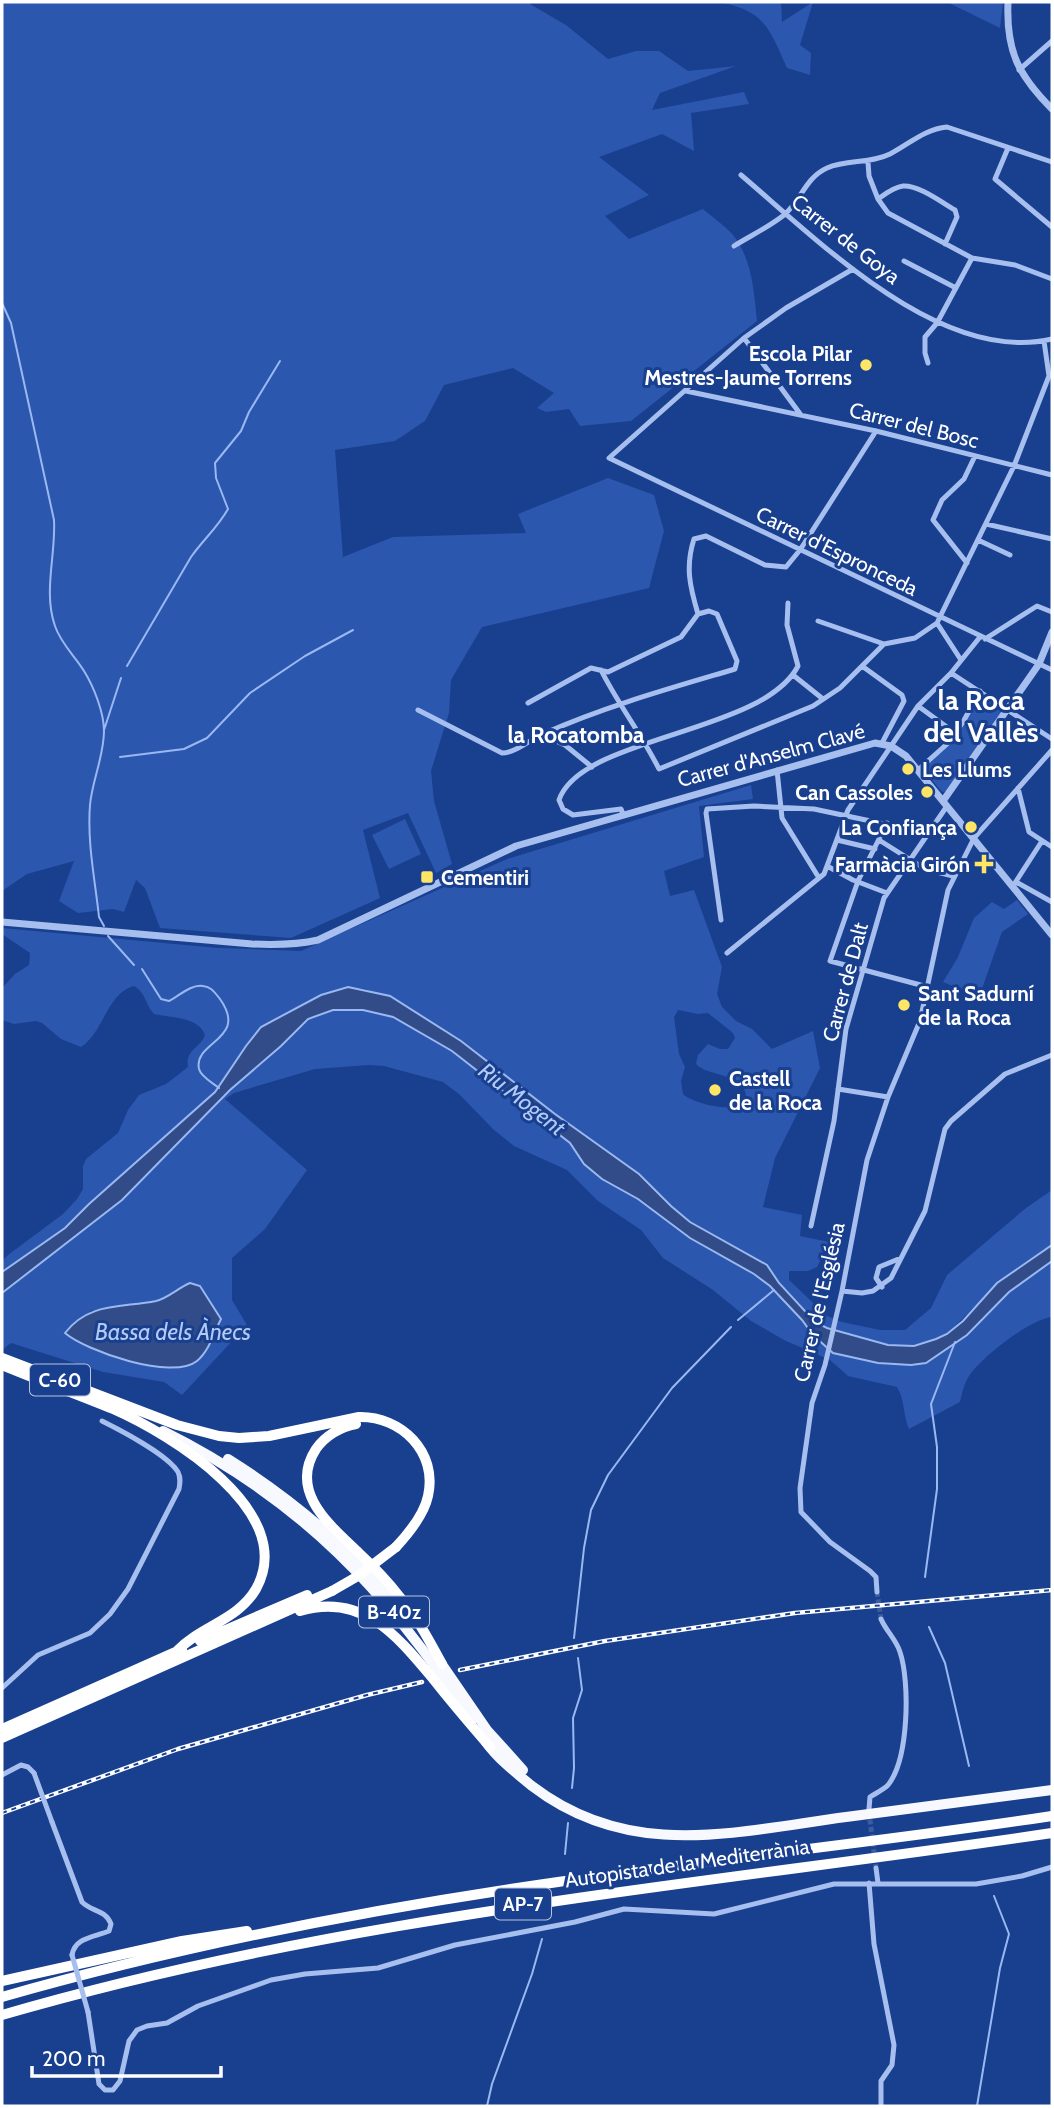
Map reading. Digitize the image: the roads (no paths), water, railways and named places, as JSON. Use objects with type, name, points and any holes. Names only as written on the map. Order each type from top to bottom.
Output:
[{"type":"highway","name":"C-60","points":[[2,1358],[116,1406]]},
{"type":"highway","name":"C-60","points":[[2,1366],[116,1406]]},
{"type":"highway","points":[[2,1738],[270,1620],[330,1588],[393,1545],[422,1510],[428,1497],[430,1480],[427,1463],[419,1446],[408,1433],[396,1425],[378,1419],[359,1417],[291,1433],[239,1438],[194,1430],[116,1406]]},
{"type":"highway","points":[[116,1406],[168,1439],[220,1478],[248,1509],[264,1539],[264,1566],[258,1585],[249,1598],[224,1621],[186,1642],[178,1650]]},
{"type":"highway","name":"B-40z","points":[[116,1406],[222,1455],[299,1509],[377,1580],[442,1664],[498,1744],[529,1776],[578,1808],[647,1833]]},
{"type":"highway","name":"B-40z","points":[[116,1406],[218,1461],[293,1513],[371,1585],[410,1631],[490,1747],[528,1783],[568,1809],[605,1825],[670,1836],[719,1834],[1052,1790]]},
{"type":"highway","points":[[393,1545],[419,1501],[422,1476],[418,1457],[402,1437],[389,1429],[365,1424],[342,1428],[324,1440],[313,1455],[308,1480],[312,1499],[325,1520],[398,1594],[424,1629],[442,1664]]},
{"type":"highway","points":[[2,1728],[178,1650],[330,1588]]},
{"type":"highway","points":[[270,1620],[311,1608],[329,1606],[361,1613],[376,1621],[398,1637],[490,1747]]},
{"type":"highway","name":"Autopista de la Mediterrània","points":[[2,1997],[164,1954],[281,1929],[557,1882],[1052,1816]]},
{"type":"highway","name":"Autopista de la Mediterrània","points":[[2,2015],[173,1969],[358,1931],[544,1901],[1052,1833]]},
{"type":"highway","points":[[2,1981],[182,1941],[232,1932],[281,1929]]},
{"type":"street","points":[[1009,2],[1008,34],[1019,70],[1052,108]]},
{"type":"street","points":[[1019,70],[1052,41]]},
{"type":"street","points":[[1046,47],[1052,54]]},
{"type":"street","points":[[734,246],[786,213],[807,182],[827,168],[851,162],[869,162],[887,156],[933,128],[947,127],[1052,162]]},
{"type":"street","points":[[1008,148],[995,179],[1052,226]]},
{"type":"street","points":[[869,162],[869,176],[878,199],[888,213],[972,258],[1015,265],[1052,279]]},
{"type":"street","name":"Carrer de Goya","points":[[741,175],[853,269],[920,315],[984,338],[1026,342],[1052,339]]},
{"type":"street","points":[[878,199],[895,188],[912,187],[955,209],[957,217],[945,244]]},
{"type":"street","points":[[928,363],[925,337],[937,323],[972,258]]},
{"type":"street","points":[[904,261],[956,288]]},
{"type":"street","points":[[686,391],[744,338],[786,308],[853,269]]},
{"type":"street","points":[[744,338],[801,415]]},
{"type":"street","points":[[818,621],[884,644],[915,638],[938,621],[1014,466],[1049,376],[1044,341]]},
{"type":"street","name":"Carrer del Bosc","points":[[686,391],[876,431],[1052,475]]},
{"type":"street","name":"Carrer d'Espronceda","points":[[686,391],[609,458],[800,550],[938,621],[983,638],[1052,670]]},
{"type":"street","points":[[698,614],[688,582],[688,564],[694,539],[706,536],[765,565],[786,567],[800,550],[876,431]]},
{"type":"street","points":[[967,563],[933,520],[942,500],[964,479],[975,456]]},
{"type":"street","points":[[986,524],[1052,539]]},
{"type":"street","points":[[978,540],[1010,555]]},
{"type":"street","points":[[623,814],[621,809],[573,815],[563,808],[559,800],[563,789],[573,779],[592,767],[646,744],[731,715],[776,691],[793,675],[798,666],[787,625],[788,603]]},
{"type":"street","points":[[727,953],[824,874],[848,810],[887,745],[961,660],[983,638],[1037,606],[1052,612]]},
{"type":"street","points":[[418,710],[502,753],[509,753],[541,734],[582,717],[735,669],[737,661],[717,614],[709,611],[698,614],[681,637],[608,672],[592,668],[528,703]]},
{"type":"street","points":[[938,621],[961,660]]},
{"type":"street","points":[[945,804],[1039,664],[1052,632]]},
{"type":"street","points":[[601,670],[618,704],[646,744],[659,769],[813,706],[840,688],[884,644]]},
{"type":"street","points":[[862,666],[902,695],[904,702],[887,745]]},
{"type":"street","points":[[951,673],[1052,739]]},
{"type":"street","points":[[793,675],[823,699]]},
{"type":"street","points":[[918,770],[947,744],[981,691]]},
{"type":"street","points":[[919,706],[955,733]]},
{"type":"street","points":[[541,734],[565,745],[592,767]]},
{"type":"street","name":"Carrer d'Anselm Clavé","points":[[2,922],[252,944],[284,946],[306,943],[318,940],[516,846],[874,743],[887,745],[906,757],[1015,884],[1052,935]]},
{"type":"street","name":"Carrer de l'Església","points":[[877,1592],[876,1577],[830,1542],[801,1512],[800,1488],[812,1403],[835,1323],[867,1160],[888,1097],[928,995],[940,919],[953,876],[974,838],[1052,750]]},
{"type":"street","points":[[777,770],[782,818],[819,878]]},
{"type":"street","points":[[1018,788],[1029,832],[1052,847]]},
{"type":"street","name":"Carrer de Dalt","points":[[811,1226],[834,1121],[846,1029],[887,893],[945,804]]},
{"type":"street","points":[[721,920],[707,809],[754,806],[814,808],[927,833]]},
{"type":"street","points":[[887,823],[858,881],[830,961],[928,987]]},
{"type":"street","points":[[837,840],[875,849]]},
{"type":"street","points":[[879,840],[925,869],[953,876]]},
{"type":"street","points":[[1042,841],[1015,884],[1052,902]]},
{"type":"street","points":[[827,866],[887,893]]},
{"type":"street","points":[[842,1291],[862,1293],[882,1287],[891,1278],[925,1211],[945,1129],[951,1121],[1005,1074],[1052,1055]]},
{"type":"street","points":[[838,1089],[888,1097]]},
{"type":"street","points":[[882,1287],[876,1278],[879,1267],[901,1258]]},
{"type":"street","points":[[2,1688],[38,1655],[90,1633],[110,1614],[128,1589],[179,1489],[180,1477],[173,1467],[137,1440],[102,1421]]},
{"type":"street","points":[[869,1809],[870,1797],[888,1784],[896,1768],[901,1751],[906,1701],[905,1672],[900,1652],[881,1619]]},
{"type":"street","points":[[2,1775],[21,1765],[34,1773],[82,1902],[88,1908],[105,1914],[111,1924],[109,1931],[79,1942],[72,1955],[88,2012],[99,2084],[105,2090],[113,2090],[120,2081],[129,2041],[138,2030],[167,2023],[198,2006],[271,1980],[305,1974],[378,1968],[456,1945],[575,1922],[624,1909],[714,1914],[823,1885],[976,1884],[1022,1876],[1052,1867]]},
{"type":"street","points":[[876,1868],[878,1883]]},
{"type":"street","points":[[869,1884],[874,1944],[894,2045],[892,2065],[881,2081],[881,2106]]},
{"type":"water","name":"Riu Mogent","points":[[348,987],[390,996],[461,1041],[555,1114],[639,1174],[690,1222],[767,1265],[779,1283],[815,1322],[827,1328],[888,1345],[914,1346],[947,1334],[963,1321],[997,1283],[1052,1245],[1052,1261],[1009,1292],[967,1335],[926,1363],[878,1363],[833,1353],[813,1335],[770,1286],[690,1238],[638,1199],[602,1179],[584,1164],[570,1143],[452,1051],[393,1017],[363,1010],[333,1010],[308,1019],[230,1090],[122,1200],[2,1293],[2,1272],[65,1228],[215,1092],[261,1027],[321,995]]},
{"type":"water","name":"Bassa dels Ànecs","points":[[190,1283],[200,1286],[221,1319],[205,1352],[197,1361],[185,1366],[169,1368],[130,1361],[91,1348],[65,1333],[74,1323],[95,1311],[156,1301]]},
{"type":"waterway","points":[[2,303],[11,323],[54,520],[50,600],[55,626],[91,685],[104,724],[89,819],[99,917],[104,926]]},
{"type":"waterway","points":[[127,666],[191,557],[228,509],[216,478],[215,463],[241,431],[249,412],[280,361]]},
{"type":"waterway","points":[[120,757],[184,749],[207,738],[250,693],[305,656],[353,630]]},
{"type":"waterway","points":[[104,730],[121,678]]},
{"type":"waterway","points":[[108,936],[134,965]]},
{"type":"waterway","points":[[142,969],[161,999],[169,1001],[199,986],[211,989],[220,999],[227,1013],[225,1032],[199,1060],[200,1072],[219,1088]]},
{"type":"waterway","points":[[738,1320],[774,1290]]},
{"type":"waterway","points":[[574,1638],[591,1510],[608,1475],[672,1388],[731,1327]]},
{"type":"waterway","points":[[925,1577],[937,1489],[937,1447],[931,1404],[955,1342]]},
{"type":"waterway","points":[[929,1627],[945,1663],[969,1766]]},
{"type":"waterway","points":[[572,1788],[573,1718],[582,1690],[578,1658]]},
{"type":"waterway","points":[[565,1854],[568,1823]]},
{"type":"waterway","points":[[977,2106],[1000,1968],[1009,1934],[994,1896]]},
{"type":"waterway","points":[[487,2106],[492,2084],[542,1939]]},
{"type":"tunnel","points":[[877,1592],[881,1619]]},
{"type":"tunnel","points":[[869,1812],[876,1868]]},
{"type":"railway","points":[[460,1670],[605,1641],[795,1613],[1052,1590]]},
{"type":"railway","points":[[2,1813],[178,1749],[422,1682]]},
{"type":"place","name":"Escola Pilar Mestres-Jaume Torrens","points":[[866,365]]},
{"type":"place","name":"Les Llums","points":[[908,769]]},
{"type":"place","name":"Can Cassoles","points":[[927,792]]},
{"type":"place","name":"La Confiança","points":[[971,827]]},
{"type":"place","name":"Farmàcia Girón","points":[[984,864]]},
{"type":"place","name":"Cementiri","points":[[427,877]]},
{"type":"place","name":"Sant Sadurní de la Roca","points":[[904,1005]]},
{"type":"place","name":"Castell de la Roca","points":[[715,1090]]},
{"type":"district","name":"la Roca del Vallès","points":[[981,716]]},
{"type":"district","name":"la Rocatomba","points":[[576,735]]}]
